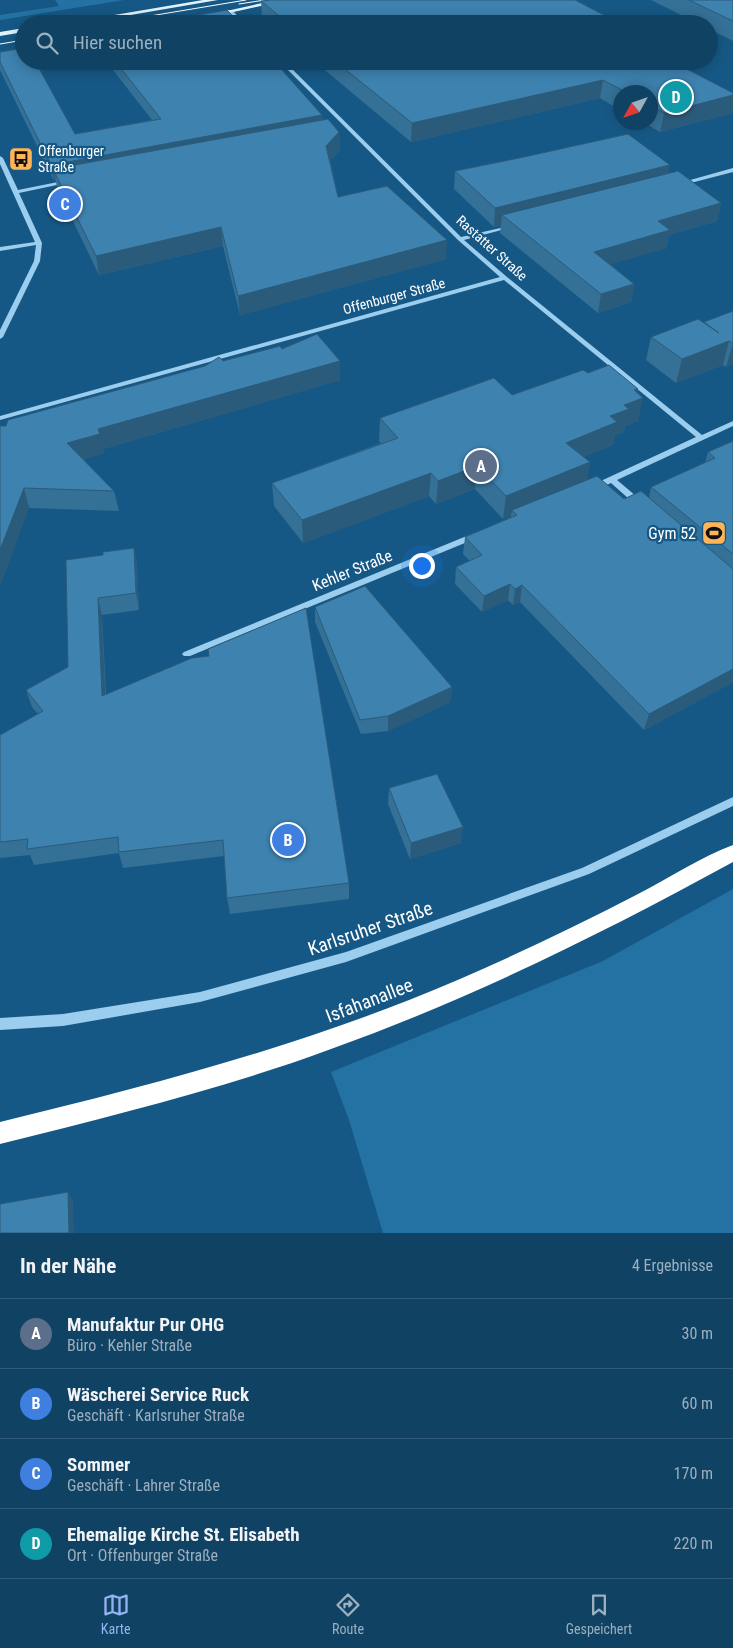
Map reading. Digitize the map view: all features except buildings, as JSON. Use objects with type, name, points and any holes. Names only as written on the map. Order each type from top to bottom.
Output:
[{"type":"highway","name":"Isfahanallee","points":[[0,1133],[227,1074],[376,1023],[483,978],[582,932],[733,853]]},
{"type":"main road","points":[[121,15],[215,0]]},
{"type":"main road","points":[[208,15],[285,0]]},
{"type":"main road","points":[[0,34],[15,32]]},
{"type":"street","points":[[230,11],[234,15]]},
{"type":"street","name":"Rastatter Straße","points":[[290,70],[460,239],[700,438]]},
{"type":"street","points":[[341,131],[351,129]]},
{"type":"street","points":[[0,158],[39,243],[36,261],[0,338]]},
{"type":"street","points":[[668,186],[733,170]]},
{"type":"street","points":[[16,192],[73,181]]},
{"type":"street","points":[[460,239],[515,225]]},
{"type":"street","points":[[0,249],[39,243]]},
{"type":"street","name":"Offenburger Straße","points":[[0,418],[505,278]]},
{"type":"street","points":[[584,491],[612,480],[733,423]]},
{"type":"street","points":[[612,480],[650,512]]},
{"type":"street","name":"Kehler Straße","points":[[187,654],[483,533]]},
{"type":"street","name":"Karlsruher Straße","points":[[0,1024],[63,1020],[200,997],[346,957],[585,871],[733,801]]},
{"type":"shaded area","points":[[55,0],[124,0],[31,15],[15,15],[15,18],[0,20],[0,15],[59,6]]},
{"type":"shaded area","points":[[733,889],[733,1233],[383,1233],[349,1120],[331,1072],[603,961]]},
{"type":"tram line","points":[[156,15],[246,0]]},
{"type":"tram line","points":[[239,4],[265,0]]},
{"type":"tram line","points":[[0,44],[15,42]]},
{"type":"place","name":"Ehemalige Kirche St. Elisabeth","points":[[676,97]]},
{"type":"place","name":"Offenburger Straße","points":[[21,159]]},
{"type":"place","name":"Sommer","points":[[65,204]]},
{"type":"place","name":"Manufaktur Pur OHG","points":[[481,466]]},
{"type":"place","name":"Gym 52","points":[[714,533]]},
{"type":"place","name":"Wäscherei Service Ruck","points":[[288,840]]}]
